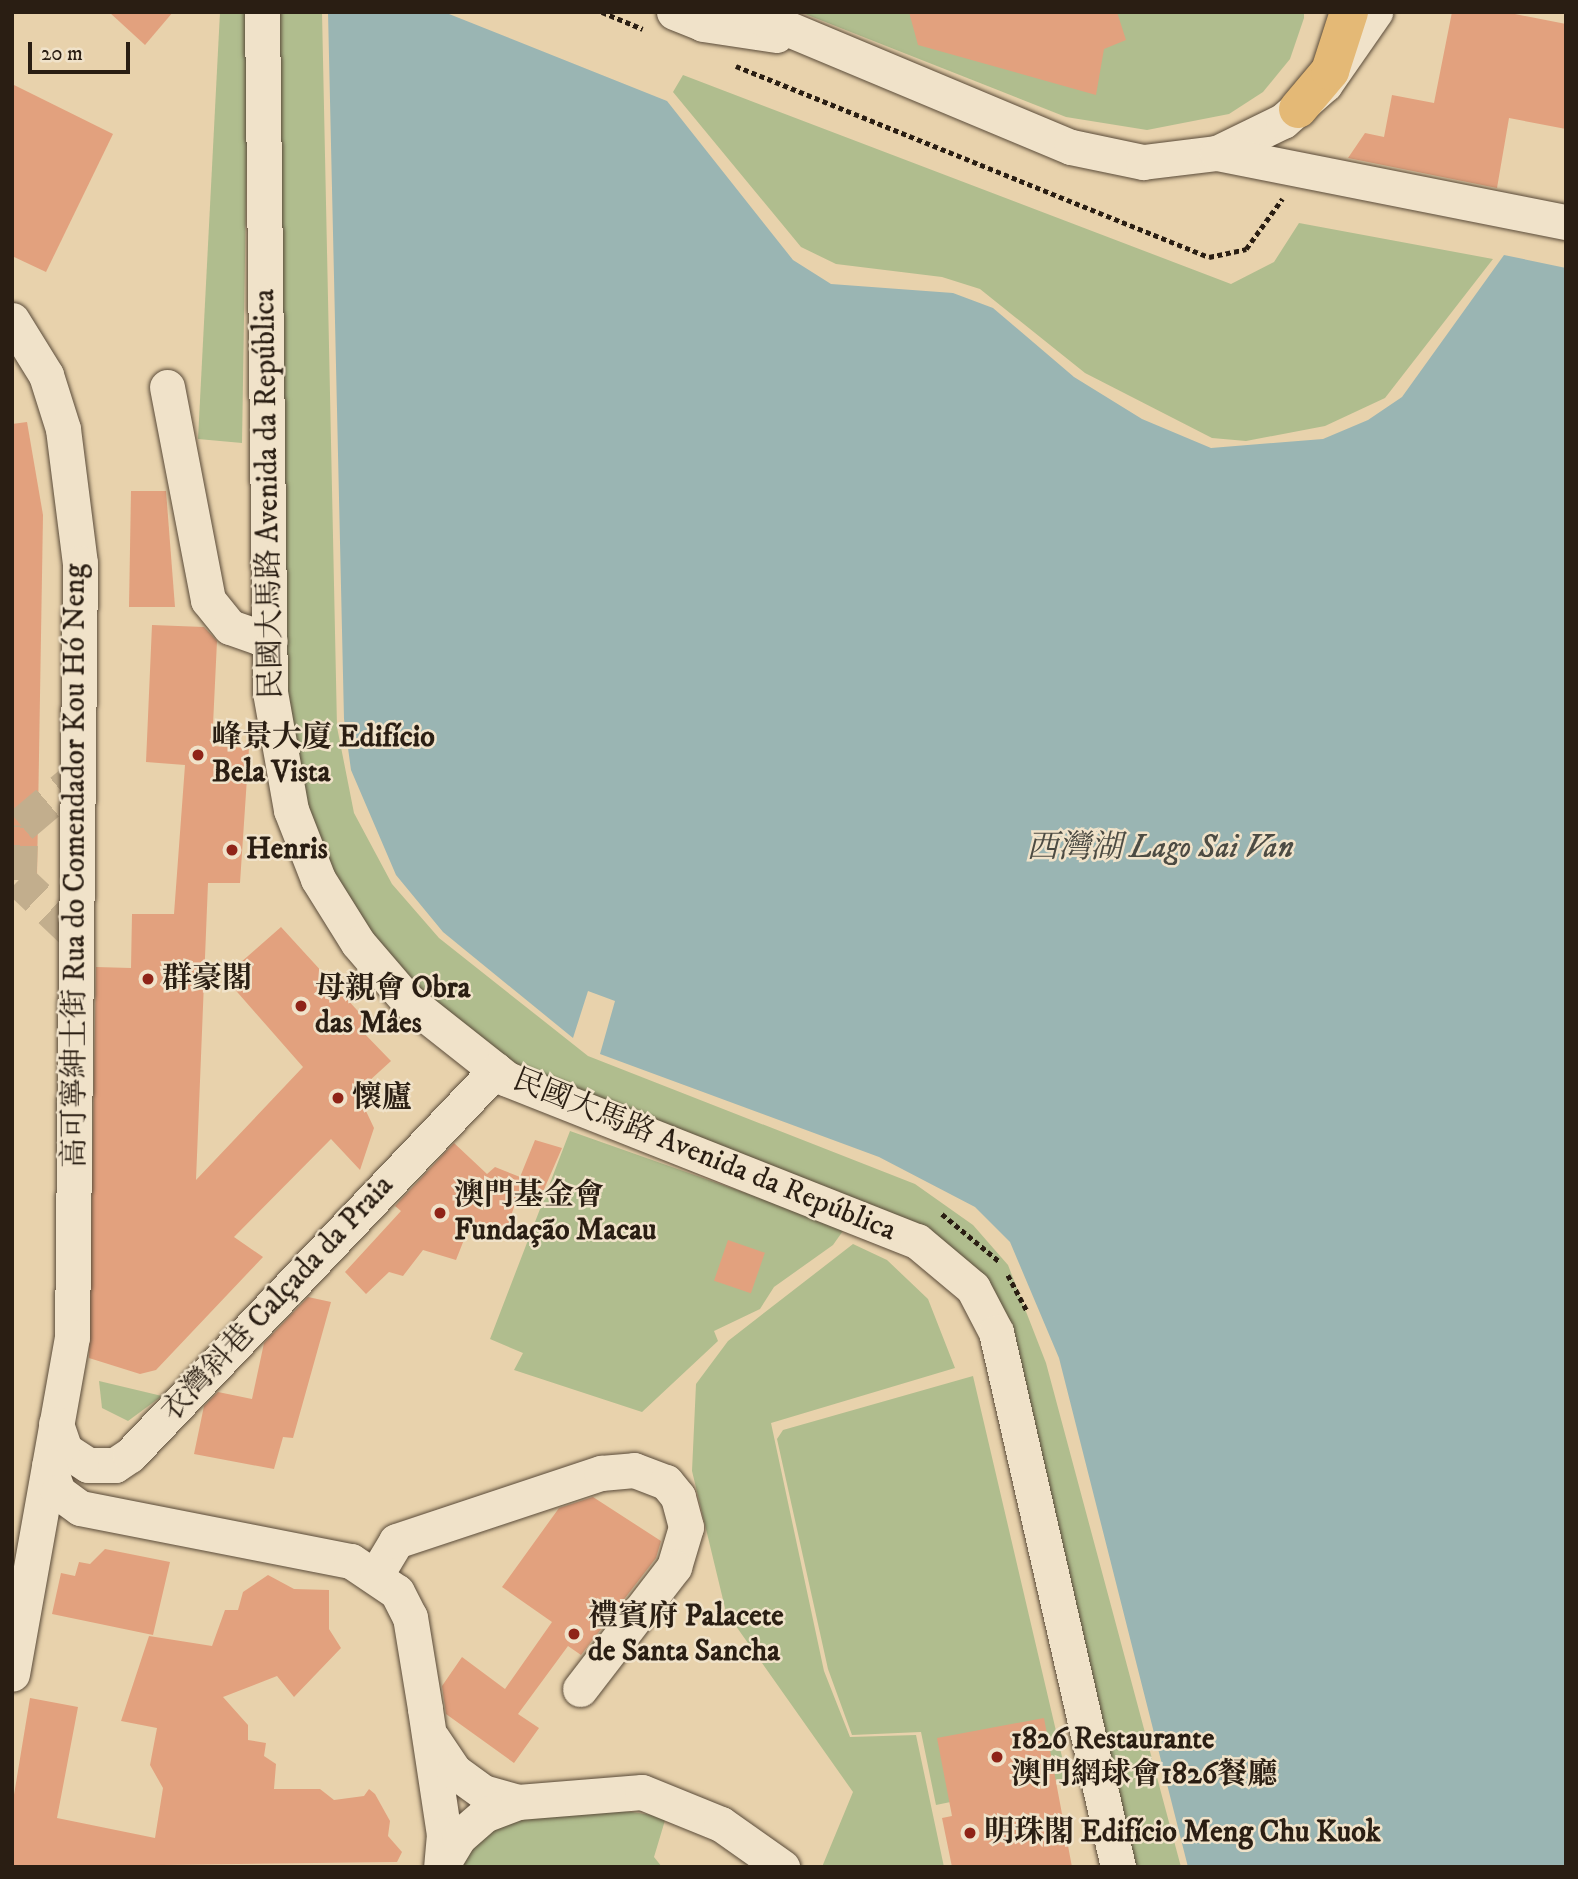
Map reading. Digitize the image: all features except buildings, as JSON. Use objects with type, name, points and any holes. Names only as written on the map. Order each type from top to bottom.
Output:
[{"type":"main road","points":[[1298,109],[1330,71],[1349,12]]},
{"type":"street","name":"民國大馬路 Avenida da República","points":[[262,12],[270,641],[281,775],[318,879],[382,972],[495,1070],[917,1241],[973,1288],[996,1332],[1118,1867]]},
{"type":"street","points":[[674,12],[703,24],[800,39]]},
{"type":"street","points":[[748,12],[800,39],[1088,153],[1143,162],[1217,153],[1566,222]]},
{"type":"street","points":[[1217,153],[1298,109],[1337,69],[1375,12]]},
{"type":"street","name":"高可寧紳士街 Rua do Comendador Kou Hó Neng","points":[[12,320],[46,374],[63,429],[80,564],[72,1337],[40,1495],[12,1674]]},
{"type":"street","points":[[167,387],[208,600],[230,628],[270,641]]},
{"type":"street","name":"衣灣斜巷 Calçada da Praia","points":[[115,1461],[495,1070]]},
{"type":"street","points":[[56,1424],[65,1450],[115,1461]]},
{"type":"street","points":[[40,1495],[115,1461]]},
{"type":"street","points":[[115,1461],[126,1497],[155,1523]]},
{"type":"street","points":[[377,1573],[397,1541],[601,1473],[634,1469],[666,1482],[678,1497],[686,1528],[674,1567],[580,1689]]},
{"type":"street","points":[[40,1495],[80,1508],[351,1561],[377,1573],[410,1617],[444,1834],[442,1866]]},
{"type":"street","points":[[425,1709],[433,1741],[454,1771],[483,1792],[518,1802]]},
{"type":"street","points":[[442,1866],[459,1837],[484,1815],[518,1802],[642,1792],[721,1824],[782,1867]]},
{"type":"path","points":[[930,1207],[994,1256],[1030,1317]]},
{"type":"green space","points":[[220,12],[249,12],[242,443],[198,439]]},
{"type":"green space","points":[[268,12],[322,12],[337,727],[354,813],[392,884],[439,938],[588,1056],[915,1184],[973,1225],[1008,1265],[1046,1363],[1181,1867],[1120,1867],[1005,1357],[938,1245],[540,1083],[454,1034],[319,877],[275,685]]},
{"type":"green space","points":[[800,12],[1304,12],[1304,18],[1290,59],[1263,92],[1229,114],[1147,130],[1066,117]]},
{"type":"green space","points":[[683,75],[1231,284],[1274,262],[1299,223],[1493,259],[1385,398],[1325,426],[1246,441],[1212,438],[1085,373],[980,289],[942,277],[836,264],[801,247],[673,92]]},
{"type":"green space","points":[[570,1131],[845,1228],[833,1245],[774,1287],[760,1309],[714,1331],[718,1341],[642,1412],[514,1370],[523,1353],[490,1339]]},
{"type":"green space","points":[[853,1244],[887,1260],[928,1299],[955,1368],[771,1423],[824,1671],[850,1737],[916,1735],[944,1867],[822,1867],[853,1792],[726,1612],[692,1471],[696,1384],[728,1341]]},
{"type":"green space","points":[[973,1376],[1067,1778],[936,1805],[921,1732],[852,1735],[828,1669],[777,1439],[783,1430]]},
{"type":"green space","points":[[99,1381],[162,1396],[128,1421],[102,1408]]},
{"type":"green space","points":[[598,1807],[666,1817],[654,1857],[662,1867],[453,1867],[477,1820]]},
{"type":"water","name":"西灣湖 Lago Sai Van","points":[[328,12],[444,12],[667,101],[793,260],[831,284],[953,293],[993,308],[1074,377],[1142,419],[1211,448],[1323,439],[1368,420],[1402,397],[1504,255],[1566,268],[1566,1867],[1188,1867],[1059,1358],[1010,1242],[975,1207],[879,1157],[600,1054],[615,1001],[588,991],[573,1038],[443,932],[396,875],[351,770],[344,719]]},
{"type":"tunnel","points":[[76,934],[19,880],[21,825],[78,777]]},
{"type":"place","name":"峰景大廈 Edifício Bela Vista","points":[[198,755]]},
{"type":"place","name":"Henris","points":[[232,850]]},
{"type":"place","name":"群豪閣","points":[[148,979]]},
{"type":"place","name":"母親會 Obra das Mâes","points":[[301,1006]]},
{"type":"place","name":"懷廬","points":[[338,1098]]},
{"type":"place","name":"澳門基金會 Fundação Macau","points":[[440,1213]]},
{"type":"place","name":"禮賓府 Palacete de Santa Sancha","points":[[574,1634]]},
{"type":"place","name":"1826 Restaurante 澳門網球會1826餐廳","points":[[997,1757]]},
{"type":"place","name":"明珠閣 Edifício Meng Chu Kuok","points":[[970,1833]]}]
